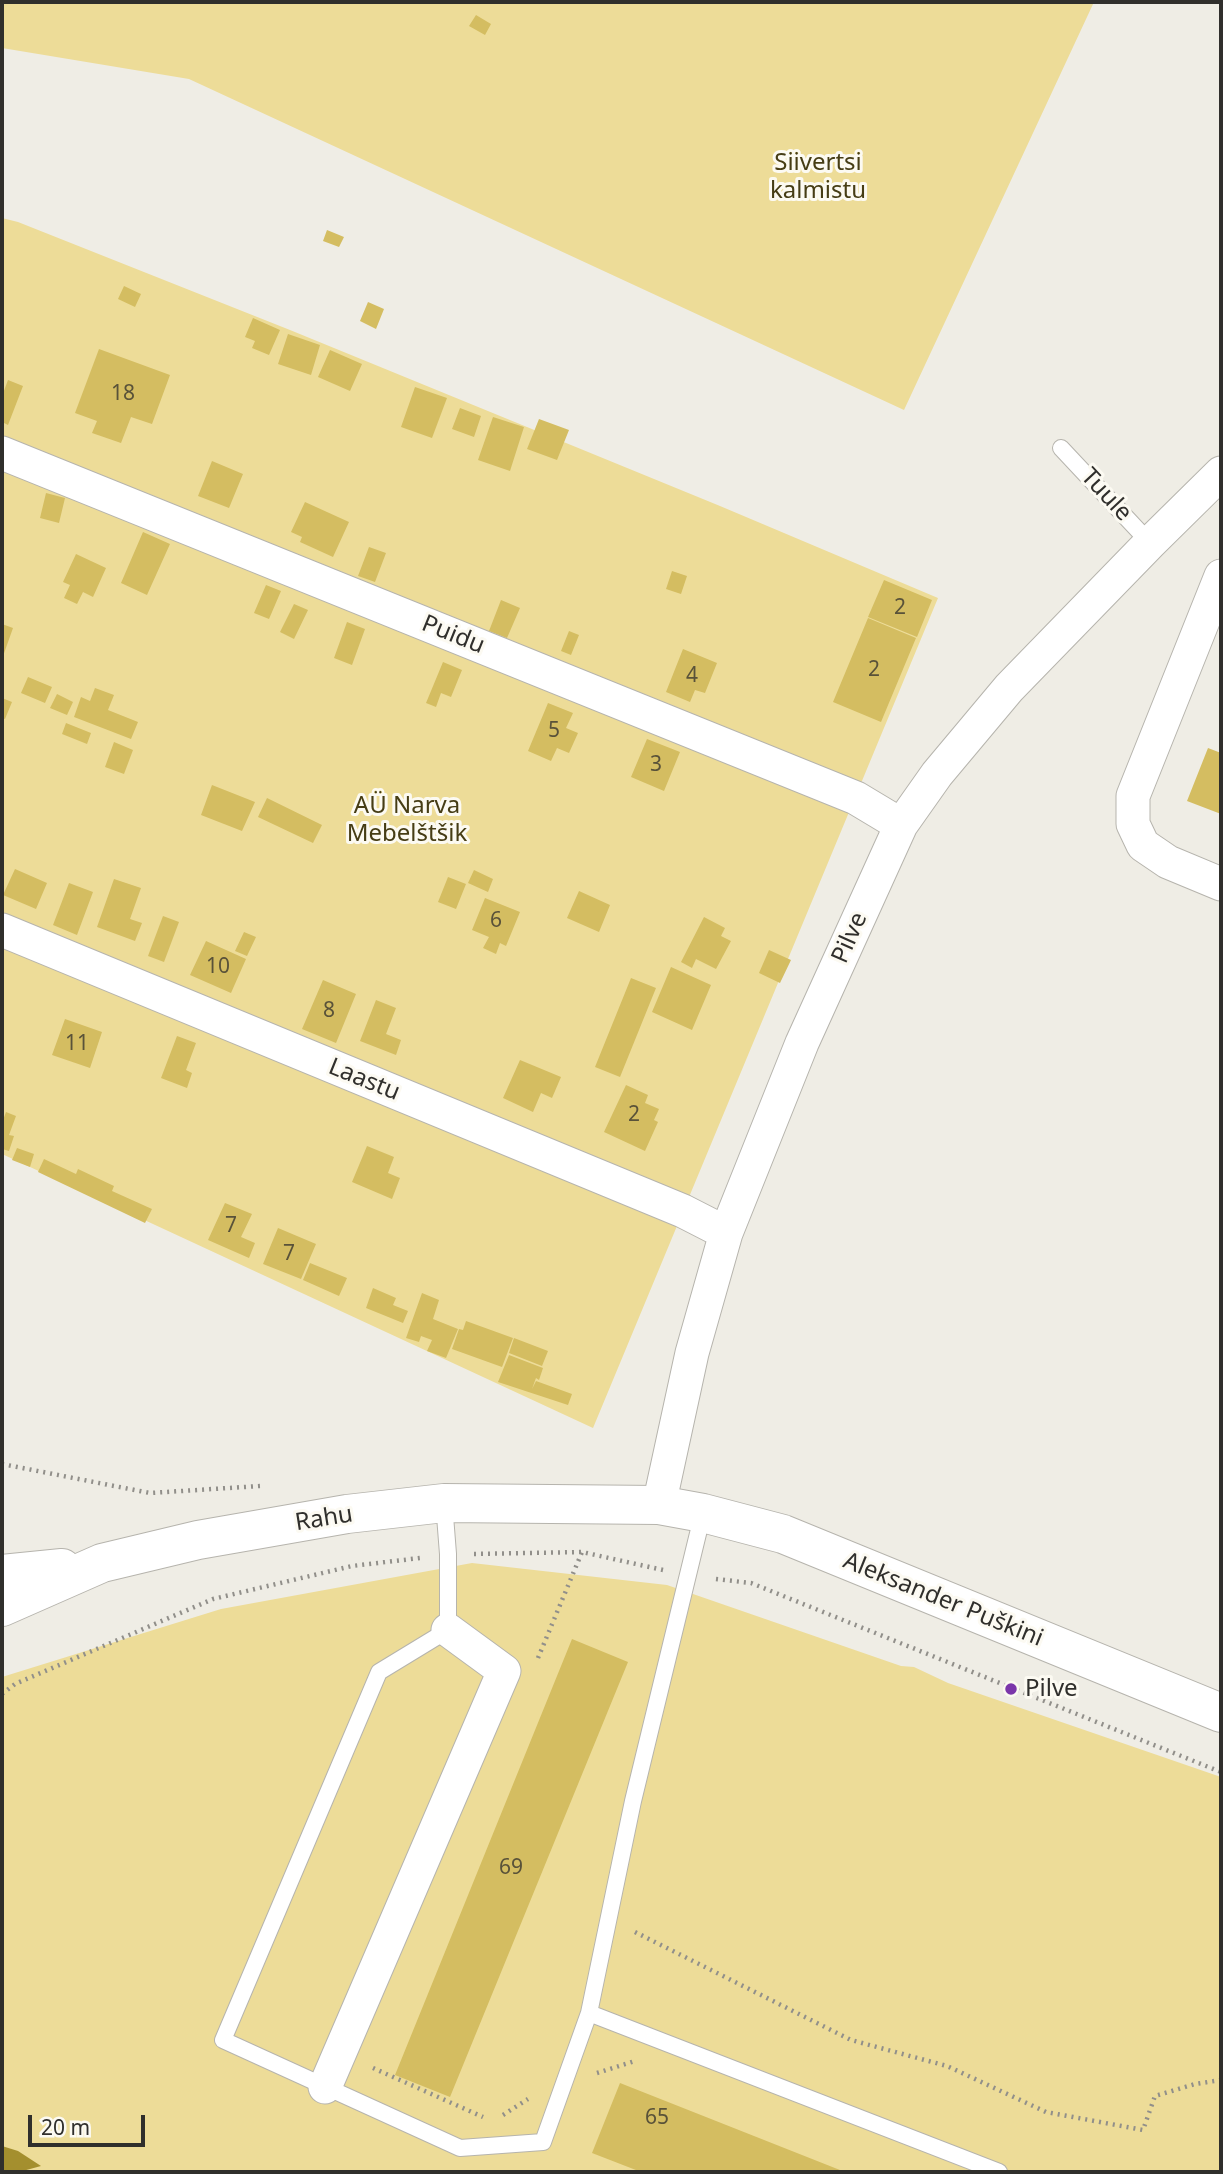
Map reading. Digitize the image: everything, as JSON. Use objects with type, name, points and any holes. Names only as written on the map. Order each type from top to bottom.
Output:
[{"type":"main road","name":"Rahu","points":[[2,1607],[102,1563],[198,1540],[346,1514],[444,1503],[659,1505]]},
{"type":"main road","name":"Aleksander Puškini","points":[[659,1505],[704,1513],[783,1534],[1221,1713]]},
{"type":"main road","points":[[2,1574],[102,1563]]},
{"type":"street","name":"Puidu","points":[[2,453],[856,798],[901,825]]},
{"type":"street","name":"Pilve","points":[[659,1505],[692,1353],[726,1233],[802,1043],[901,825],[937,774],[1009,688],[1221,474]]},
{"type":"street","points":[[1221,576],[1133,796],[1133,824],[1143,845],[1168,862],[1221,884]]},
{"type":"street","name":"Laastu","points":[[2,930],[683,1211],[726,1233]]},
{"type":"street","points":[[325,2087],[504,1671],[448,1630]]},
{"type":"lane","name":"Tuule","points":[[1061,448],[1150,543]]},
{"type":"lane","points":[[444,1503],[448,1554],[448,1630],[379,1672],[223,2040],[460,2148],[542,2142],[589,2013],[633,1801],[704,1513]]},
{"type":"lane","points":[[589,2013],[999,2172]]},
{"type":"path","points":[[2,1464],[149,1493],[272,1485]]},
{"type":"path","points":[[346,1514],[352,1566]]},
{"type":"path","points":[[534,1668],[582,1552]]},
{"type":"path","points":[[2,1694],[15,1684],[213,1599],[352,1566],[448,1554],[582,1552],[688,1576],[751,1583],[1221,1772]]},
{"type":"path","points":[[608,1919],[851,2040],[947,2066],[1046,2112],[1143,2130],[1155,2096],[1195,2084],[1221,2080]]},
{"type":"path","points":[[368,2066],[494,2121],[551,2084],[564,2082]]},
{"type":"green space","name":"Siivertsi kalmistu","points":[[2,2],[1094,2],[904,410],[189,79],[2,48]]},
{"type":"green space","name":"AÜ Narva Mebelštšik","points":[[2,218],[290,330],[938,598],[593,1428],[2,1154]]},
{"type":"green space","points":[[472,1563],[667,1585],[901,1666],[914,1667],[948,1683],[1221,1777],[1221,2172],[2,2172],[2,1677],[221,1609]]},
{"type":"shaded area","points":[[2,2146],[18,2151],[41,2166],[19,2172],[2,2172]]},
{"type":"building","points":[[476,15],[491,24],[485,35],[469,26]]},
{"type":"building","points":[[327,230],[344,237],[339,247],[323,241]]},
{"type":"building","points":[[124,286],[141,294],[135,307],[118,299]]},
{"type":"building","points":[[368,302],[384,309],[376,329],[360,321]]},
{"type":"building","points":[[253,318],[280,330],[269,355],[252,348],[255,341],[245,337]]},
{"type":"building","points":[[288,334],[320,345],[311,375],[278,364]]},
{"type":"building","points":[[99,349],[170,375],[152,424],[131,417],[121,443],[92,433],[97,421],[75,413]]},
{"type":"building","points":[[330,350],[362,364],[350,391],[318,377]]},
{"type":"building","points":[[8,380],[23,386],[8,425],[2,422],[2,396]]},
{"type":"building","points":[[415,387],[447,398],[432,438],[401,427]]},
{"type":"building","points":[[460,408],[481,416],[474,437],[452,429]]},
{"type":"building","points":[[493,417],[524,427],[510,471],[478,460]]},
{"type":"building","points":[[539,419],[569,430],[557,460],[527,449]]},
{"type":"building","points":[[212,461],[243,474],[229,508],[198,496]]},
{"type":"building","points":[[46,493],[65,498],[59,523],[40,518]]},
{"type":"building","points":[[305,502],[349,522],[333,557],[300,542],[302,537],[291,532]]},
{"type":"building","points":[[143,532],[170,544],[147,595],[121,583]]},
{"type":"building","points":[[369,547],[386,553],[375,582],[358,576]]},
{"type":"building","points":[[76,554],[106,568],[93,597],[83,592],[77,604],[64,598],[70,585],[63,582]]},
{"type":"building","points":[[672,571],[687,576],[681,594],[666,589]]},
{"type":"building","points":[[884,580],[932,600],[917,637],[868,617]]},
{"type":"building","points":[[266,585],[281,591],[269,619],[254,613]]},
{"type":"building","points":[[501,600],[520,608],[507,638],[489,631]]},
{"type":"building","points":[[294,604],[308,610],[294,639],[280,632]]},
{"type":"building","points":[[868,618],[916,638],[881,722],[833,702]]},
{"type":"building","points":[[347,622],[365,629],[352,665],[334,658]]},
{"type":"building","points":[[2,624],[13,628],[2,659]]},
{"type":"building","points":[[569,631],[579,635],[571,655],[561,651]]},
{"type":"building","points":[[683,649],[717,663],[705,693],[695,690],[690,702],[666,692]]},
{"type":"building","points":[[443,662],[462,670],[451,697],[441,693],[436,707],[426,703]]},
{"type":"building","points":[[28,677],[52,687],[45,703],[21,693]]},
{"type":"building","points":[[95,688],[114,695],[108,710],[138,722],[131,739],[74,717],[81,697],[90,701]]},
{"type":"building","points":[[57,694],[73,702],[67,715],[50,708]]},
{"type":"building","points":[[2,698],[12,702],[5,719],[2,718]]},
{"type":"building","points":[[548,703],[573,713],[566,728],[578,733],[569,753],[557,748],[551,761],[528,751]]},
{"type":"building","points":[[66,723],[91,733],[87,744],[62,734]]},
{"type":"building","points":[[647,739],[680,752],[664,791],[631,777]]},
{"type":"building","points":[[114,742],[133,750],[124,774],[105,767]]},
{"type":"building","points":[[1208,748],[1221,753],[1221,814],[1187,801]]},
{"type":"building","points":[[212,785],[255,802],[242,831],[201,815]]},
{"type":"building","points":[[267,798],[322,825],[313,843],[258,817]]},
{"type":"building","points":[[15,869],[47,883],[36,909],[3,895]]},
{"type":"building","points":[[474,870],[493,879],[488,892],[468,883]]},
{"type":"building","points":[[448,877],[466,884],[456,909],[438,902]]},
{"type":"building","points":[[114,879],[141,888],[130,919],[142,923],[135,941],[97,927]]},
{"type":"building","points":[[69,883],[93,892],[77,935],[53,925]]},
{"type":"building","points":[[579,891],[610,905],[599,932],[567,918]]},
{"type":"building","points":[[485,898],[520,912],[506,946],[500,943],[496,954],[483,948],[489,937],[472,930]]},
{"type":"building","points":[[163,916],[179,922],[164,962],[148,956]]},
{"type":"building","points":[[704,917],[725,928],[721,936],[731,941],[716,969],[696,959],[692,968],[681,962]]},
{"type":"building","points":[[244,932],[256,937],[247,956],[235,951]]},
{"type":"building","points":[[206,941],[246,959],[231,993],[190,975]]},
{"type":"building","points":[[769,950],[791,960],[780,983],[759,973]]},
{"type":"building","points":[[671,967],[711,985],[692,1030],[652,1012]]},
{"type":"building","points":[[631,978],[656,988],[620,1077],[595,1067]]},
{"type":"building","points":[[323,980],[356,994],[336,1043],[302,1029]]},
{"type":"building","points":[[376,1000],[396,1008],[386,1034],[401,1040],[396,1055],[360,1041]]},
{"type":"building","points":[[65,1019],[102,1032],[90,1068],[52,1055]]},
{"type":"building","points":[[177,1036],[196,1043],[186,1070],[192,1073],[187,1088],[161,1078]]},
{"type":"building","points":[[520,1060],[561,1077],[552,1098],[541,1093],[533,1112],[503,1098]]},
{"type":"building","points":[[626,1085],[648,1095],[645,1103],[659,1109],[654,1120],[658,1122],[645,1151],[604,1132]]},
{"type":"building","points":[[6,1112],[16,1116],[9,1135],[14,1136],[9,1151],[2,1149],[2,1123]]},
{"type":"building","points":[[367,1146],[394,1157],[388,1173],[400,1178],[392,1199],[352,1182]]},
{"type":"building","points":[[17,1148],[34,1154],[30,1167],[12,1160]]},
{"type":"building","points":[[44,1159],[76,1174],[78,1169],[114,1186],[112,1191],[152,1209],[145,1223],[38,1172]]},
{"type":"building","points":[[225,1203],[252,1214],[241,1237],[255,1243],[249,1258],[208,1240]]},
{"type":"building","points":[[278,1228],[316,1244],[301,1279],[263,1264]]},
{"type":"building","points":[[310,1263],[347,1278],[339,1296],[303,1280]]},
{"type":"building","points":[[373,1288],[396,1298],[393,1305],[408,1311],[403,1323],[366,1308]]},
{"type":"building","points":[[422,1293],[439,1300],[433,1319],[458,1329],[446,1358],[427,1351],[432,1340],[421,1336],[419,1342],[406,1338]]},
{"type":"building","points":[[466,1321],[513,1338],[502,1367],[452,1349],[459,1329],[463,1330]]},
{"type":"building","points":[[514,1338],[548,1351],[542,1366],[509,1353]]},
{"type":"building","points":[[509,1355],[543,1368],[539,1380],[536,1378],[532,1389],[536,1381],[572,1394],[568,1405],[498,1382]]},
{"type":"building","points":[[572,1639],[628,1662],[450,2097],[395,2075]]},
{"type":"building","points":[[620,2083],[845,2172],[641,2172],[592,2153]]},
{"type":"place","name":"Pilve","points":[[1011,1689]]}]
